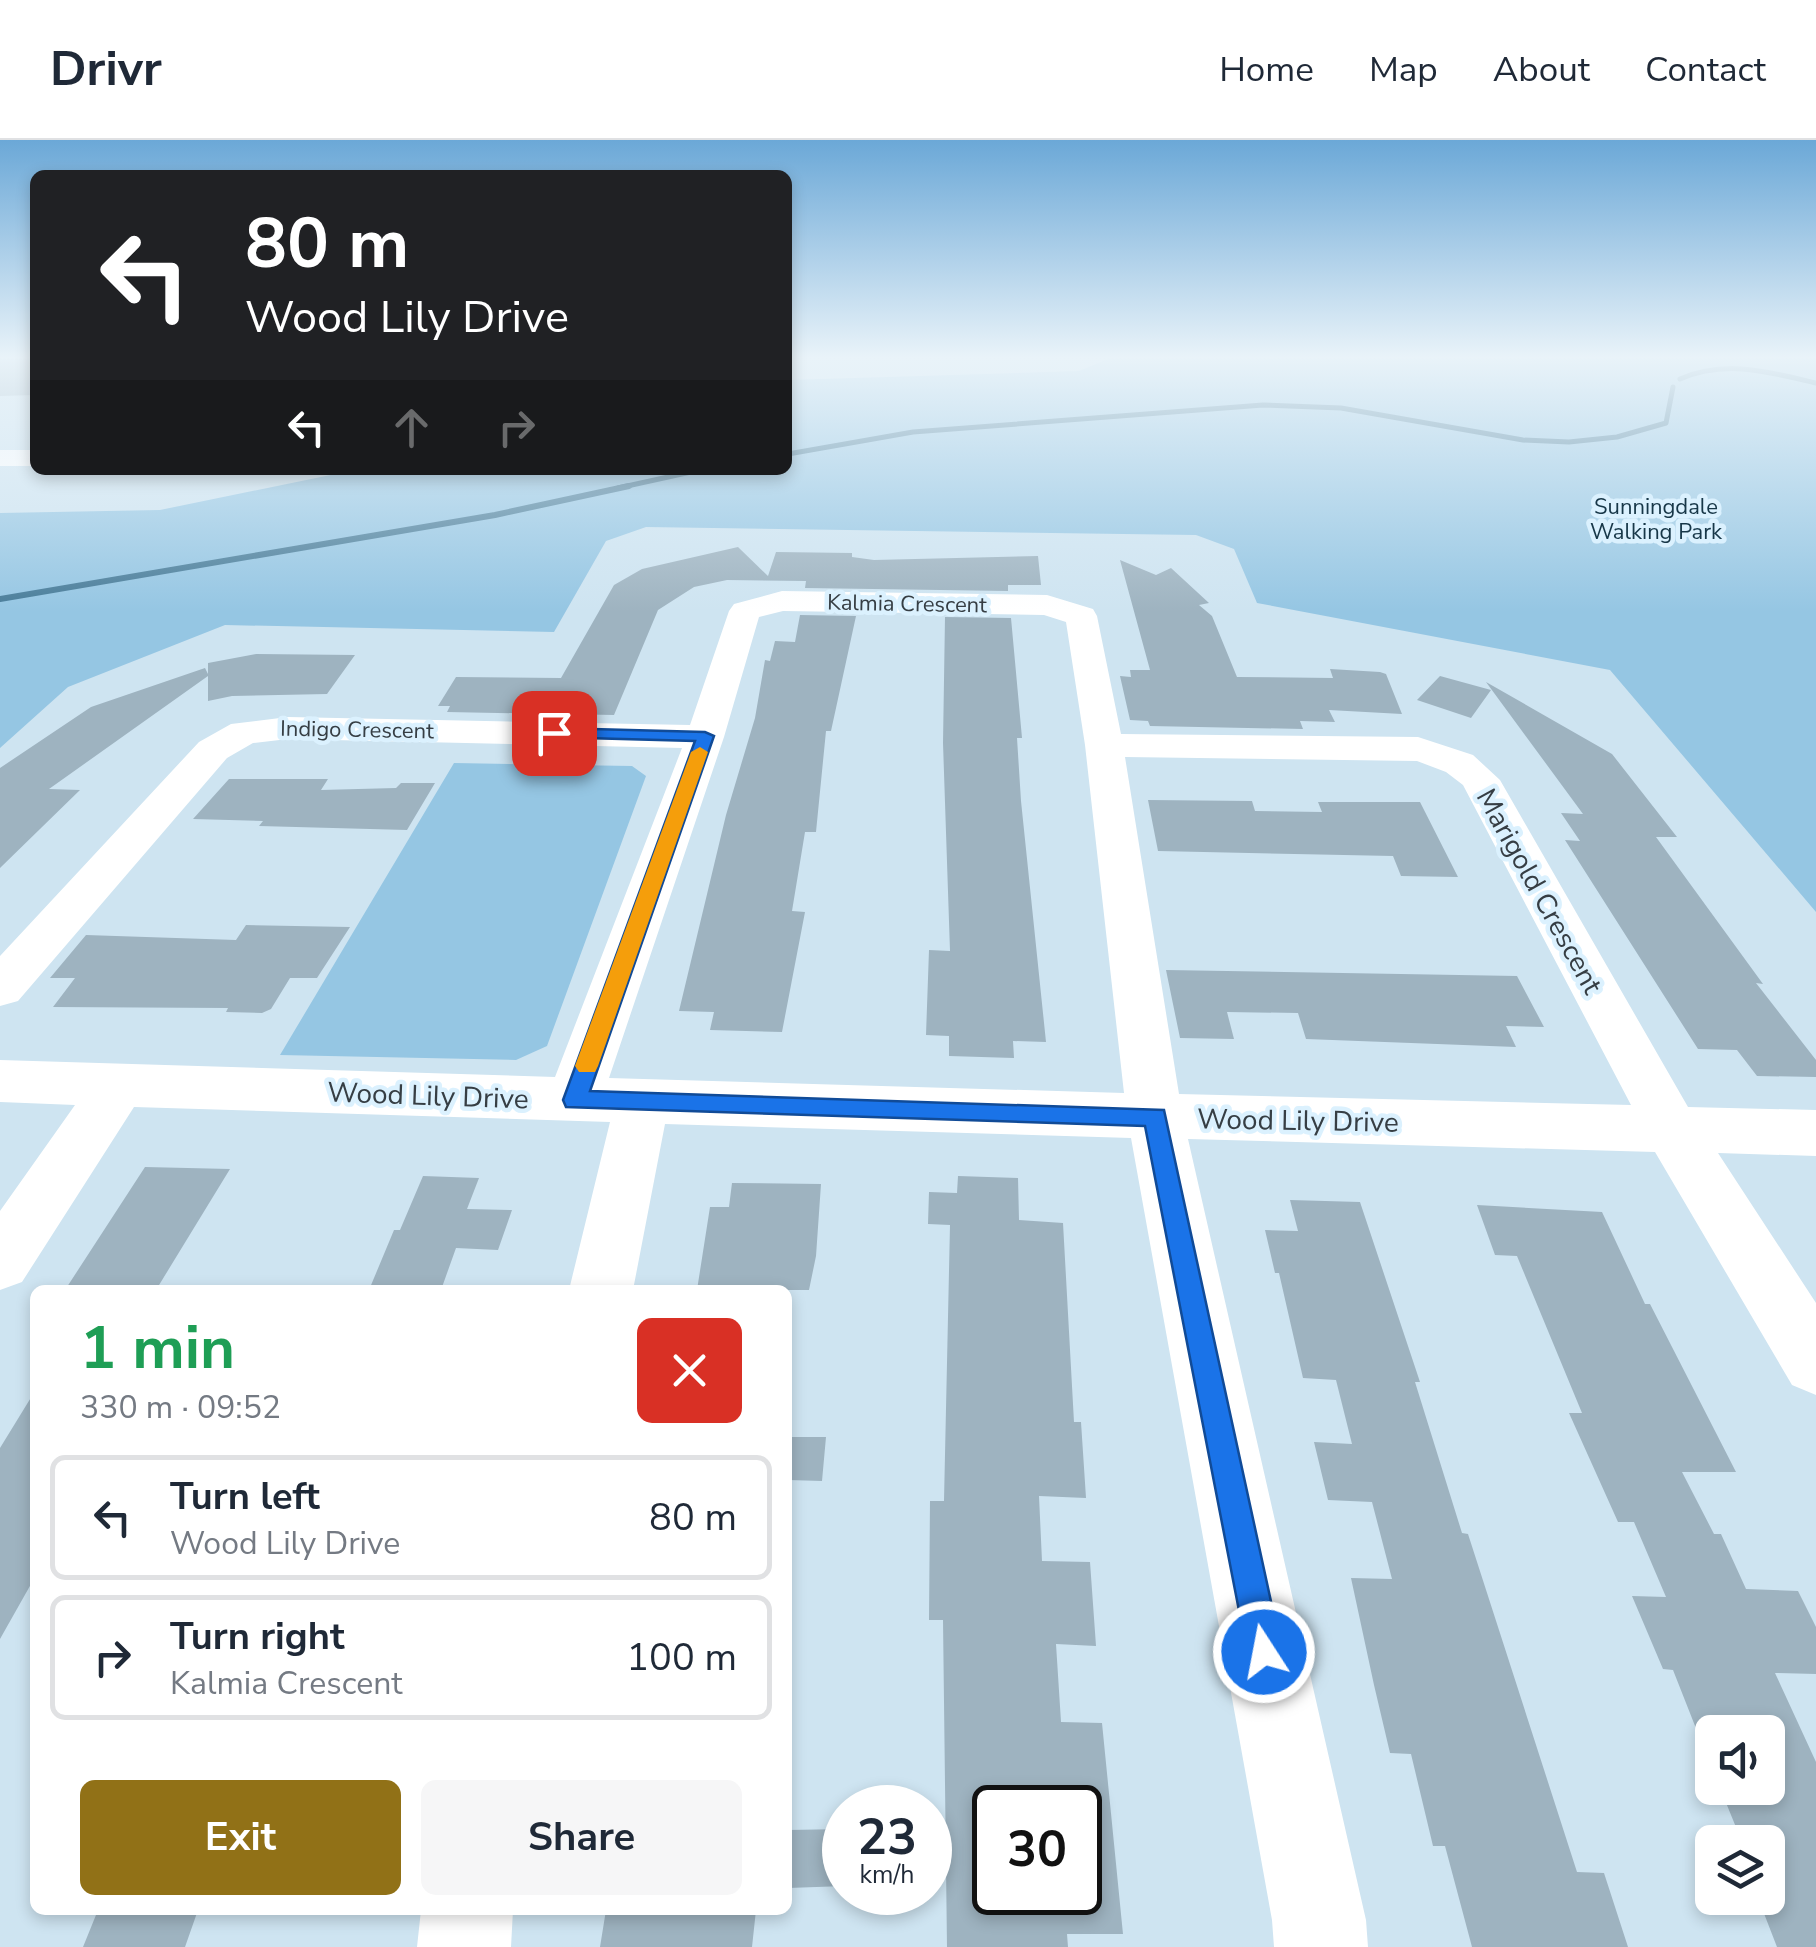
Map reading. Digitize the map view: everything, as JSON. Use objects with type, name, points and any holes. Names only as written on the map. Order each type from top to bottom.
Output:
[{"type":"street","name":"Kalmia Crescent","points":[[574,1100],[705,736],[740,618],[754,605],[782,601],[1047,605],[1073,610],[1085,623],[1155,1117],[1319,1920],[1321,1947]]},
{"type":"street","name":"Indigo Crescent","points":[[0,988],[213,750],[244,732],[288,728],[705,736]]},
{"type":"street","name":"Marigold Crescent","points":[[1104,744],[1418,749],[1457,761],[1480,780],[1671,1128],[1816,1362]]},
{"type":"street","name":"Wood Lily Drive","points":[[0,1081],[1155,1117],[1816,1132]]},
{"type":"street","points":[[0,1262],[119,1084]]},
{"type":"street","points":[[602,1285],[642,1102]]},
{"type":"street","points":[[464,1947],[467,1915]]},
{"type":"green space","name":"Sunningdale Walking Park","points":[[792,443],[1816,443],[1816,912],[1610,670],[1257,603],[1234,549],[1196,535],[646,527],[606,541],[554,632],[225,625],[68,687],[0,748],[0,513],[160,510],[331,475],[792,475]]},
{"type":"green space","points":[[454,763],[632,766],[646,776],[547,1046],[516,1060],[280,1055]]},
{"type":"building","points":[[738,547],[768,576],[776,552],[852,553],[852,557],[874,560],[1038,556],[1041,585],[1008,585],[1008,591],[805,588],[806,581],[727,580],[694,587],[658,610],[614,715],[447,712],[450,706],[438,706],[456,677],[561,678],[614,585],[642,569]]},
{"type":"building","points":[[1120,560],[1156,575],[1171,568],[1209,603],[1199,605],[1212,616],[1237,677],[1333,678],[1330,669],[1380,672],[1386,674],[1402,714],[1329,710],[1335,722],[1300,721],[1303,729],[1150,726],[1148,721],[1130,720],[1120,676],[1131,677],[1130,670],[1150,670]]},
{"type":"building","points":[[800,615],[856,616],[831,731],[826,731],[816,832],[805,832],[792,911],[805,912],[782,1032],[710,1030],[714,1012],[679,1011],[726,815],[755,718],[765,660],[770,661],[775,641],[795,642]]},
{"type":"building","points":[[945,617],[1011,618],[1022,738],[1017,738],[1021,801],[1046,1042],[1013,1041],[1014,1058],[949,1056],[949,1036],[926,1035],[929,950],[950,951],[943,743]]},
{"type":"building","points":[[256,654],[355,655],[327,694],[232,696],[208,701],[208,676],[49,789],[80,790],[0,868],[0,768],[91,707],[205,668],[208,674],[208,663]]},
{"type":"building","points":[[1440,676],[1491,690],[1471,718],[1417,700]]},
{"type":"building","points":[[1486,682],[1612,754],[1677,837],[1656,837],[1763,984],[1756,983],[1816,1060],[1816,1077],[1757,1076],[1737,1050],[1698,1049],[1565,840],[1580,841],[1561,813],[1583,814]]},
{"type":"building","points":[[229,779],[328,779],[321,790],[435,783],[407,830],[259,826],[263,821],[193,819]]},
{"type":"building","points":[[1148,800],[1252,801],[1255,811],[1322,812],[1318,802],[1420,802],[1458,877],[1401,876],[1393,856],[1158,851]]},
{"type":"building","points":[[246,925],[350,927],[317,978],[290,978],[271,1009],[262,1013],[226,1012],[228,1008],[53,1007],[75,978],[50,978],[86,935],[236,940]]},
{"type":"building","points":[[1166,970],[1517,976],[1544,1027],[1506,1026],[1516,1047],[1306,1039],[1298,1013],[1227,1012],[1234,1039],[1180,1038]]},
{"type":"building","points":[[145,1167],[230,1169],[159,1285],[68,1285]]},
{"type":"building","points":[[423,1176],[479,1178],[467,1209],[512,1210],[498,1250],[456,1248],[443,1285],[371,1285],[394,1230],[400,1230]]},
{"type":"building","points":[[958,1176],[1018,1178],[1019,1220],[1063,1223],[1074,1422],[1081,1422],[1086,1498],[1039,1496],[1042,1561],[1090,1562],[1096,1646],[1056,1644],[1061,1722],[1102,1723],[1123,1934],[1067,1934],[1068,1947],[947,1947],[947,1915],[952,1915],[952,1785],[945,1785],[943,1620],[929,1620],[930,1501],[944,1501],[950,1225],[928,1224],[929,1192],[957,1193]]},
{"type":"building","points":[[732,1183],[821,1184],[816,1256],[809,1290],[792,1290],[792,1285],[698,1285],[710,1207],[729,1207]]},
{"type":"building","points":[[1290,1200],[1360,1202],[1420,1382],[1415,1382],[1462,1533],[1468,1534],[1577,1872],[1604,1873],[1628,1947],[1472,1947],[1445,1846],[1433,1846],[1411,1754],[1390,1753],[1374,1685],[1351,1578],[1392,1579],[1372,1502],[1328,1500],[1314,1442],[1352,1444],[1336,1380],[1303,1378],[1279,1273],[1275,1273],[1265,1230],[1298,1231]]},
{"type":"building","points":[[1477,1205],[1602,1212],[1645,1304],[1650,1304],[1736,1472],[1682,1472],[1714,1534],[1721,1534],[1746,1589],[1798,1591],[1816,1627],[1816,1674],[1775,1673],[1816,1762],[1816,1947],[1777,1947],[1765,1915],[1785,1915],[1785,1825],[1735,1825],[1727,1805],[1785,1805],[1785,1715],[1695,1715],[1695,1726],[1673,1670],[1663,1669],[1632,1596],[1666,1597],[1634,1522],[1618,1522],[1569,1413],[1582,1413],[1517,1256],[1495,1255]]},
{"type":"building","points":[[30,1399],[30,1586],[0,1639],[0,1448]]},
{"type":"building","points":[[792,1437],[826,1437],[822,1481],[792,1480]]},
{"type":"building","points":[[822,1829],[822,1887],[792,1888],[792,1830]]},
{"type":"building","points":[[96,1915],[196,1915],[185,1947],[83,1947]]},
{"type":"building","points":[[605,1915],[755,1915],[752,1947],[600,1947]]},
{"type":"waterway","points":[[792,453],[849,443]]},
{"type":"waterway","points":[[618,488],[677,475]]},
{"type":"waterway","points":[[0,599],[495,515],[629,486]]},
{"type":"slow traffic","points":[[587,1066],[700,752]]},
{"type":"route","points":[[554,733],[705,736],[574,1100],[1155,1117],[1264,1652]]}]
